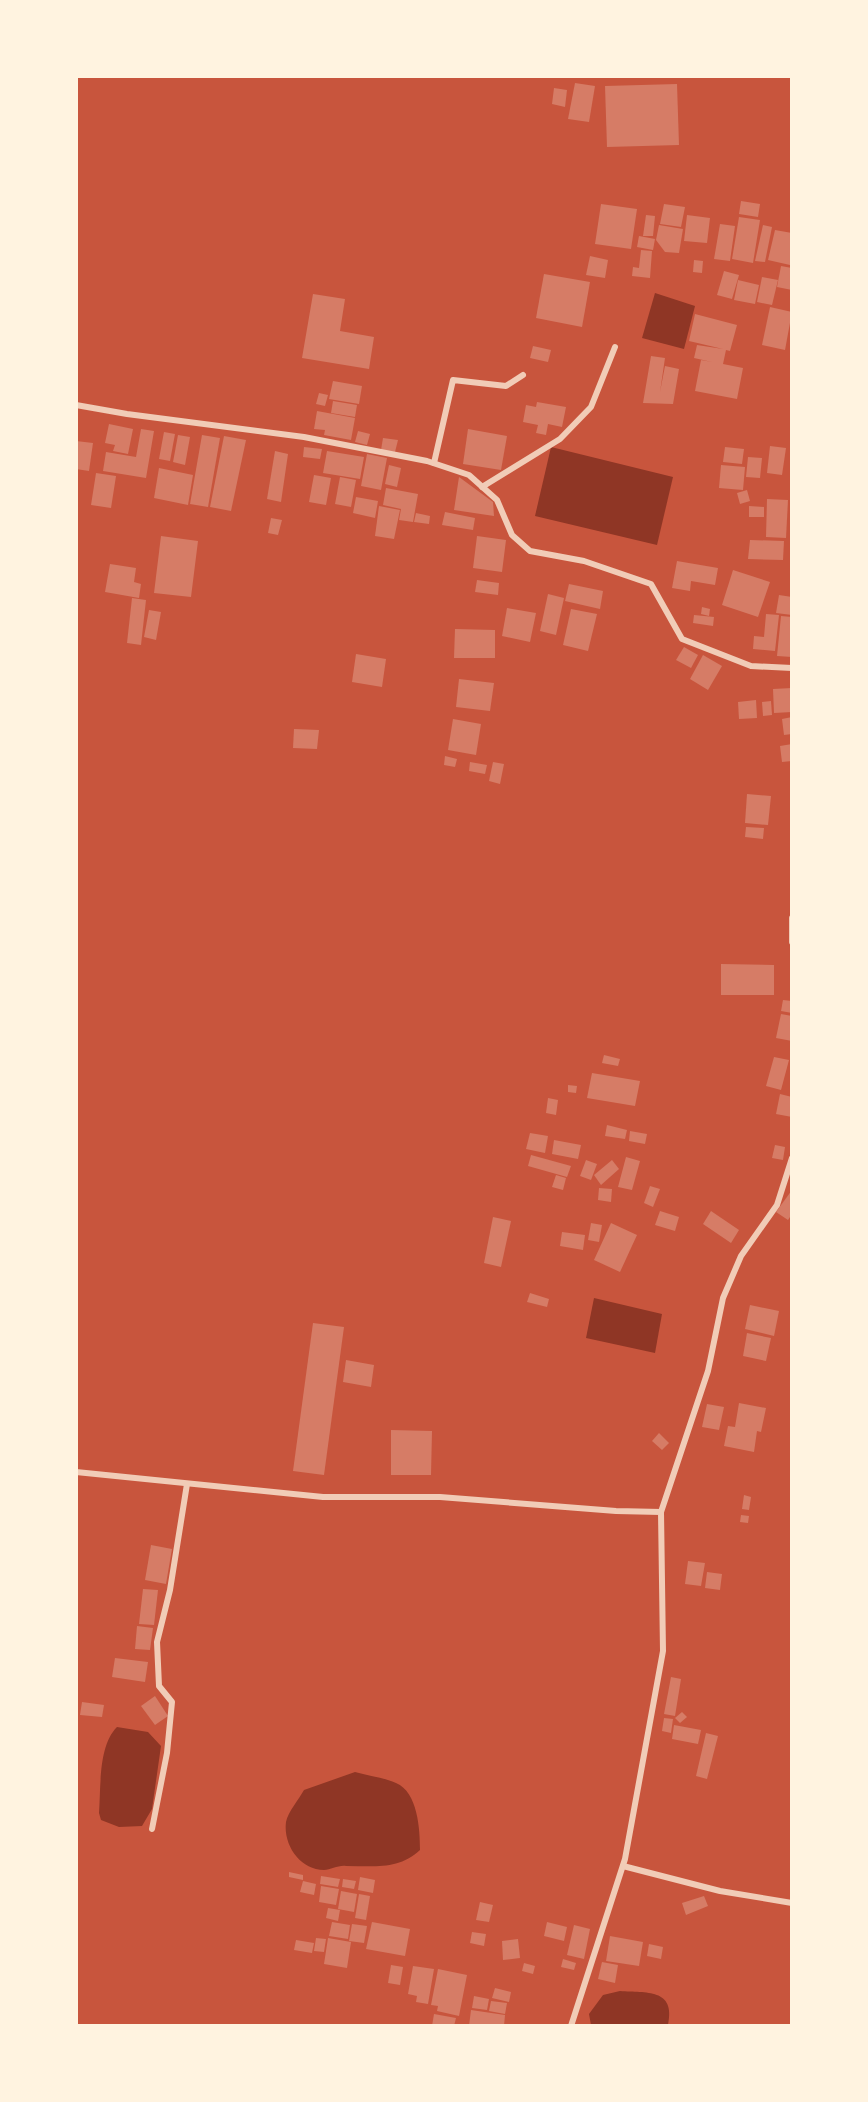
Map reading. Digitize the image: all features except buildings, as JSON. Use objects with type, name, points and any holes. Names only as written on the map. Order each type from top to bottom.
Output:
[{"type":"street","points":[[482,487],[560,439],[591,407],[615,347]]},
{"type":"street","points":[[434,463],[453,380],[506,386],[523,375]]},
{"type":"street","points":[[76,405],[303,437],[434,463],[469,475],[497,501],[512,535],[530,550],[584,561],[651,584],[682,639],[751,666],[792,668]]},
{"type":"street","points":[[792,918],[792,942]]},
{"type":"street","points":[[571,2025],[624,1866],[663,1651],[661,1512],[702,1393],[723,1298],[741,1256],[777,1205],[792,1158]]},
{"type":"street","points":[[76,1472],[323,1497],[440,1497],[616,1511],[661,1512]]},
{"type":"street","points":[[152,1829],[167,1753],[172,1702],[159,1686],[157,1642],[172,1579],[188,1484]]},
{"type":"street","points":[[624,1866],[720,1891],[792,1903]]},
{"type":"shaded area","points":[[655,293],[695,306],[684,349],[642,338]]},
{"type":"shaded area","points":[[551,447],[673,477],[657,545],[535,516]]},
{"type":"shaded area","points":[[594,1298],[662,1314],[655,1353],[586,1338]]},
{"type":"shaded area","points":[[117,1727],[148,1732],[161,1746],[152,1809],[142,1826],[119,1827],[101,1820],[99,1813],[103,1756],[106,1745]]},
{"type":"shaded area","points":[[355,1772],[396,1783],[409,1794],[416,1812],[420,1850],[395,1864],[343,1866],[324,1870],[308,1866],[295,1855],[287,1839],[286,1822],[289,1814],[304,1790]]},
{"type":"shaded area","points":[[620,1991],[649,1993],[663,1999],[668,2004],[668,2025],[591,2025],[589,2014],[603,1995]]}]
